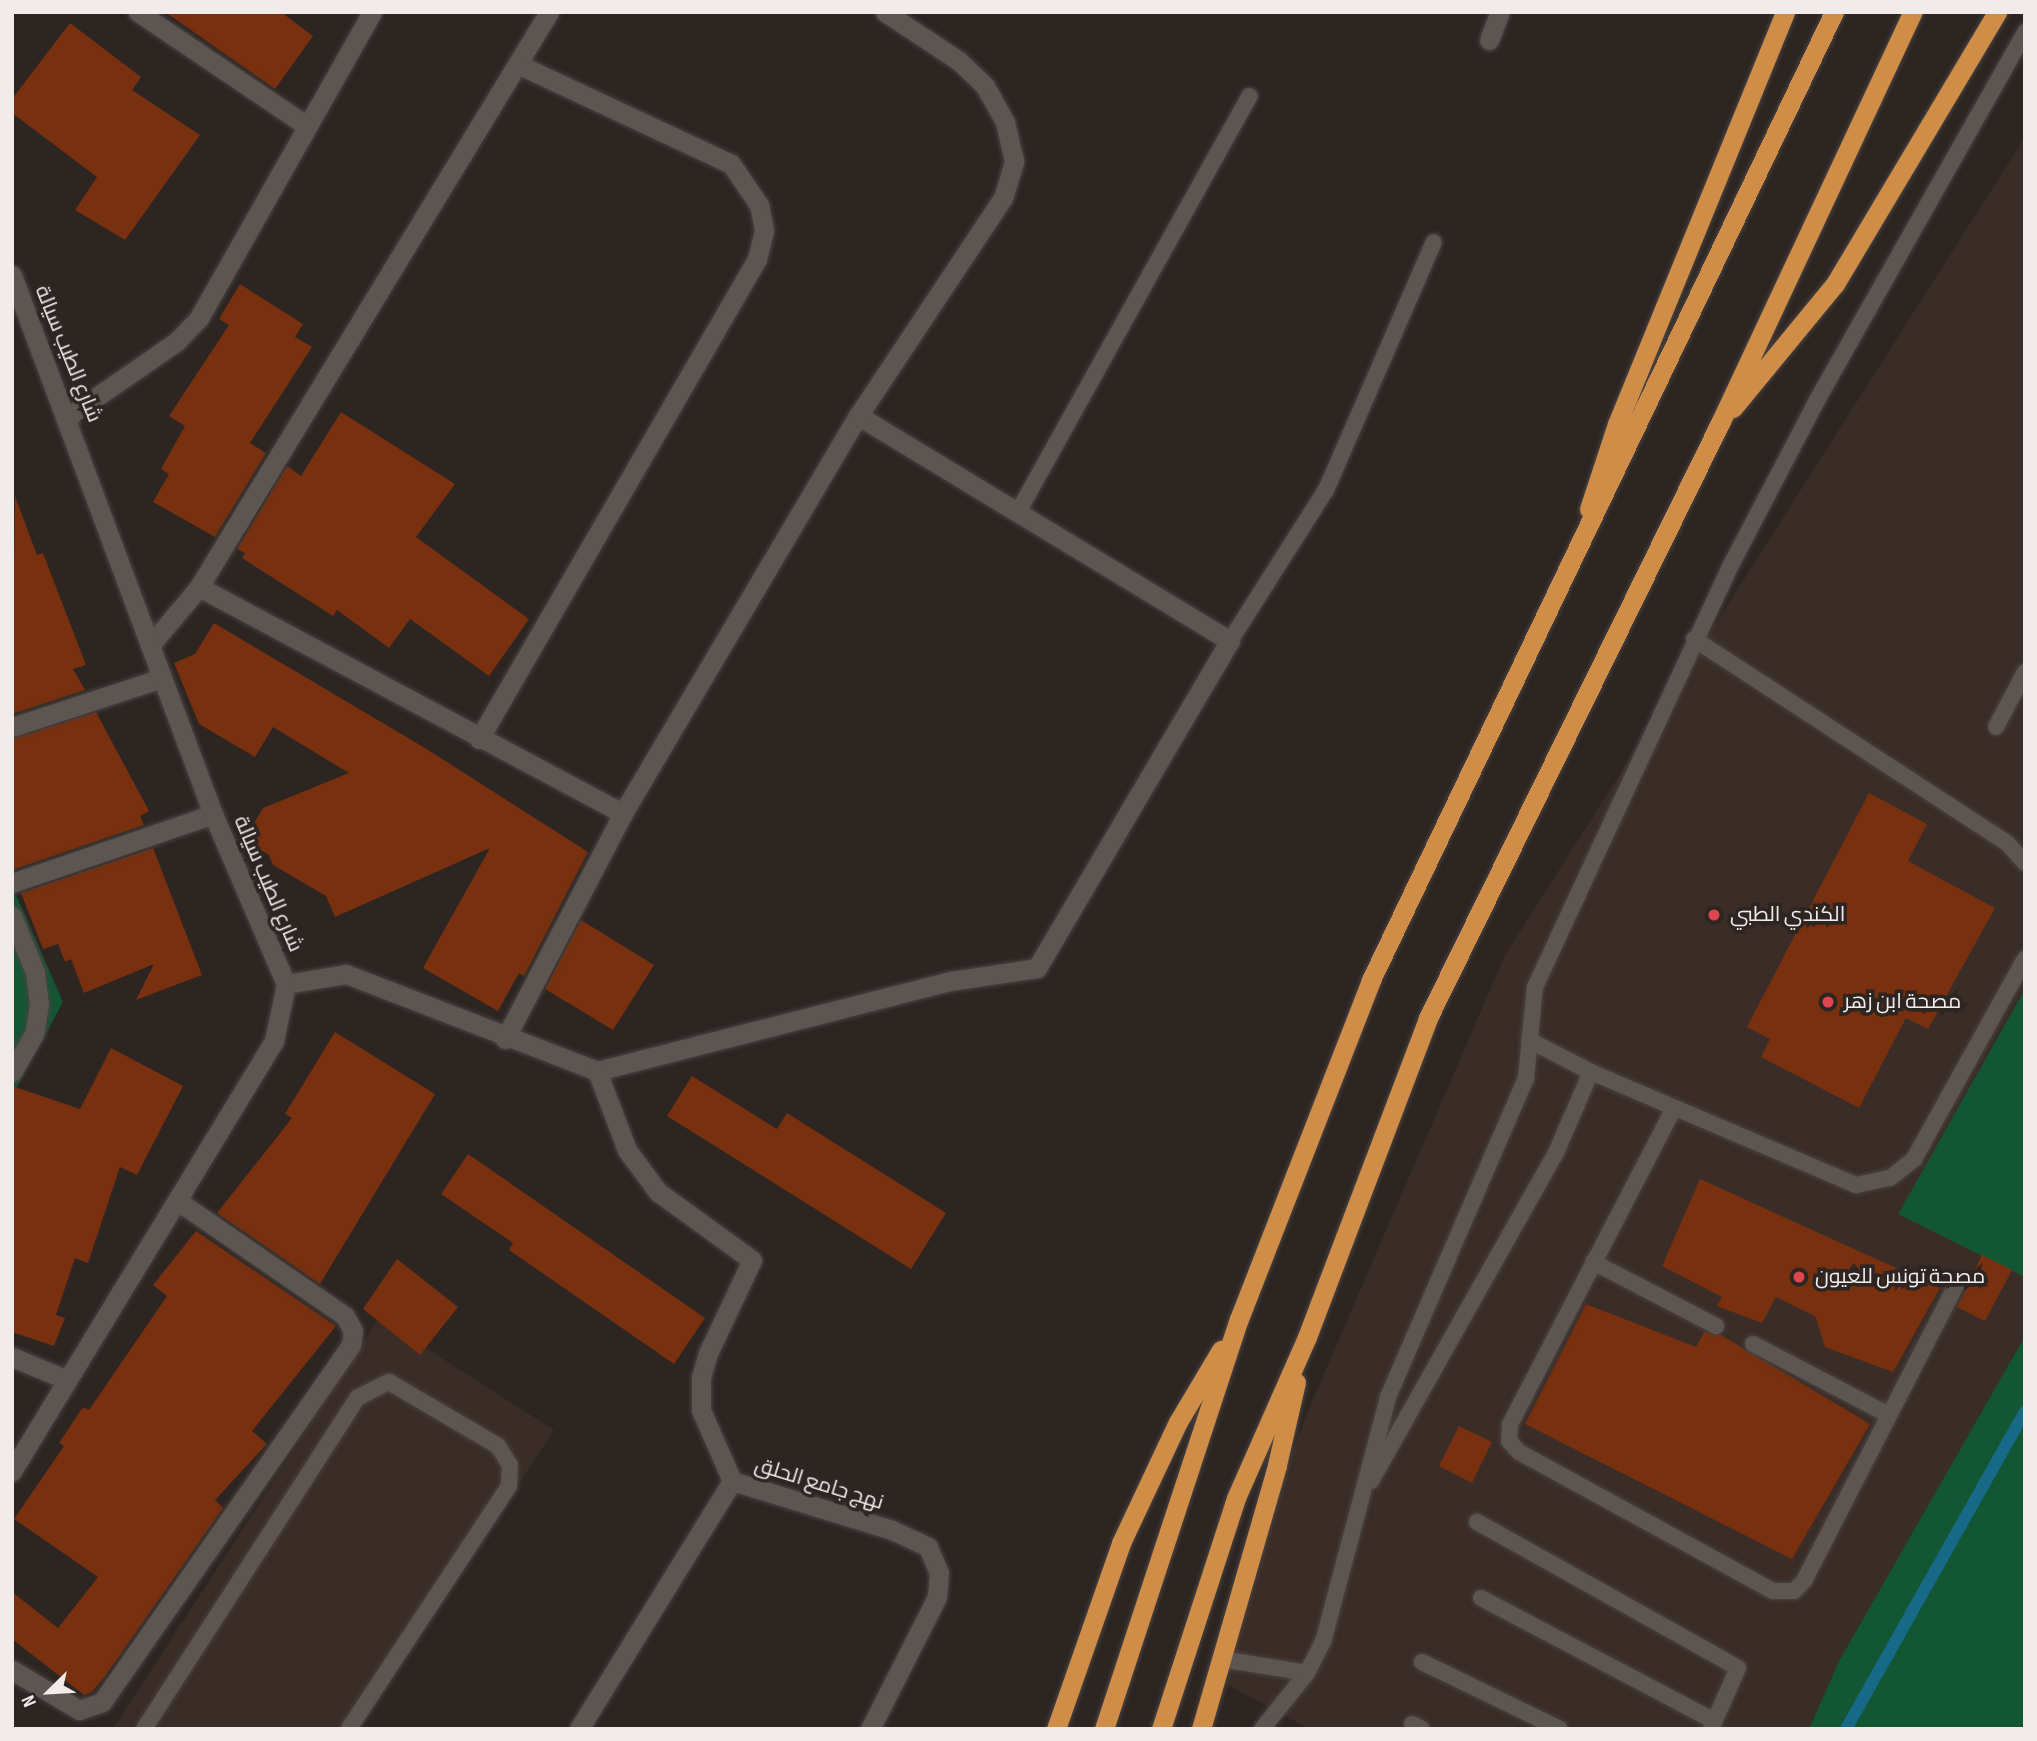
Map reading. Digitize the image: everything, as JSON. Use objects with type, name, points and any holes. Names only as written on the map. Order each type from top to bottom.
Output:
[{"type":"highway","points":[[1578,555],[1617,424],[1785,12]]},
{"type":"highway","points":[[1104,1729],[1239,1319],[1371,980],[1578,555],[1834,12]]},
{"type":"highway","points":[[1160,1729],[1236,1498],[1307,1337],[1428,1018],[1721,421],[1913,12]]},
{"type":"highway","points":[[1721,421],[1792,341],[1835,284],[1997,12]]},
{"type":"highway","points":[[1056,1729],[1121,1543],[1178,1422],[1239,1319]]},
{"type":"highway","points":[[1201,1729],[1278,1465],[1307,1337]]},
{"type":"street","points":[[138,12],[307,127]]},
{"type":"street","points":[[69,416],[176,342],[198,318],[372,12]]},
{"type":"street","points":[[152,643],[199,587],[549,12]]},
{"type":"street","points":[[505,1039],[623,813],[859,416],[1003,198],[1014,161],[1005,122],[985,86],[958,61],[886,12]]},
{"type":"street","points":[[1489,40],[1500,12]]},
{"type":"street","points":[[479,739],[757,259],[764,230],[748,184],[731,164],[518,64]]},
{"type":"street","name":"شارع الطيب سيالة","points":[[12,275],[69,416],[213,814],[286,984],[274,1041],[180,1202],[65,1379],[12,1471]]},
{"type":"street","points":[[286,984],[346,974],[410,996],[505,1039],[597,1071],[951,981],[1037,968],[1230,641],[859,416]]},
{"type":"street","points":[[199,587],[479,739],[623,813]]},
{"type":"street","points":[[12,727],[162,678]]},
{"type":"street","points":[[12,883],[213,814]]},
{"type":"street","points":[[12,916],[35,972],[39,1004],[34,1034],[12,1072]]},
{"type":"street","name":"نهج جامع الحلق","points":[[597,1071],[627,1150],[658,1192],[752,1260],[708,1353],[701,1378],[701,1410],[732,1481],[892,1530],[928,1547],[939,1573],[937,1597],[870,1729]]},
{"type":"street","points":[[12,1671],[79,1710],[103,1702],[351,1345],[353,1331],[345,1316],[180,1202]]},
{"type":"street","points":[[12,1357],[65,1379]]},
{"type":"street","points":[[579,1729],[732,1481]]},
{"type":"lane","points":[[1262,1729],[1307,1673],[1335,1606],[1359,1501],[1388,1397],[1525,1078],[1535,987],[1694,639],[1816,402],[2025,32]]},
{"type":"lane","points":[[1018,512],[1250,96]]},
{"type":"lane","points":[[1230,641],[1326,489],[1434,242]]},
{"type":"lane","points":[[1694,639],[2008,844],[2025,863]]},
{"type":"lane","points":[[1996,727],[2025,672]]},
{"type":"lane","points":[[1529,1041],[1591,1072],[1856,1185],[1890,1178],[1913,1159],[2025,959]]},
{"type":"lane","points":[[1359,1501],[1555,1155],[1591,1072]]},
{"type":"lane","points":[[1674,1108],[1510,1425],[1509,1441],[1519,1452],[1773,1591],[1787,1593],[1800,1587],[1956,1283]]},
{"type":"lane","points":[[1593,1262],[1716,1326]]},
{"type":"lane","points":[[1753,1344],[1889,1415]]},
{"type":"lane","points":[[144,1729],[357,1398],[388,1382],[498,1446],[510,1465],[509,1486],[349,1729]]},
{"type":"lane","points":[[1477,1522],[1738,1668],[1713,1725],[1482,1598]]},
{"type":"lane","points":[[1221,1659],[1307,1673]]},
{"type":"lane","points":[[1422,1662],[1560,1729]]},
{"type":"shaded area","points":[[2025,137],[2025,1336],[1839,1661],[1809,1729],[1310,1729],[1205,1673],[1311,1404],[1505,955]]},
{"type":"shaded area","points":[[379,1318],[554,1430],[360,1729],[113,1729]]},
{"type":"green space","points":[[12,886],[63,1002],[12,1096]]},
{"type":"green space","points":[[2025,989],[2025,1277],[1898,1214]]},
{"type":"green space","points":[[2025,1336],[2025,1729],[1809,1729],[1839,1661]]},
{"type":"building","points":[[165,12],[281,12],[313,36],[275,89]]},
{"type":"building","points":[[70,23],[141,77],[132,90],[200,135],[125,240],[75,210],[97,177],[12,113],[12,99]]},
{"type":"building","points":[[240,284],[303,324],[295,337],[312,347],[250,443],[266,453],[215,537],[153,502],[169,474],[161,469],[185,426],[169,416],[229,325],[219,319]]},
{"type":"building","points":[[341,412],[455,484],[416,537],[529,619],[489,676],[410,619],[389,648],[337,610],[333,616],[242,558],[245,553],[237,549],[287,466],[301,476]]},
{"type":"building","points":[[15,496],[37,555],[43,553],[86,665],[73,669],[85,690],[12,714]]},
{"type":"building","points":[[214,623],[425,748],[588,852],[524,976],[519,973],[498,1011],[423,968],[490,848],[335,917],[326,896],[273,865],[269,855],[244,840],[263,808],[349,773],[273,727],[255,757],[199,724],[174,663],[195,654]]},
{"type":"building","points":[[96,712],[149,811],[140,816],[144,825],[12,870],[12,739]]},
{"type":"building","points":[[1869,793],[1927,824],[1908,861],[1995,908],[1928,1029],[1906,1018],[1859,1108],[1761,1057],[1770,1039],[1747,1027]]},
{"type":"building","points":[[153,848],[202,975],[136,1000],[154,964],[84,993],[71,959],[65,962],[58,944],[43,949],[21,893]]},
{"type":"building","points":[[581,920],[654,965],[613,1030],[545,989]]},
{"type":"building","points":[[335,1032],[435,1094],[320,1284],[217,1213],[292,1118],[285,1114]]},
{"type":"building","points":[[111,1048],[183,1086],[137,1175],[120,1167],[88,1263],[75,1258],[56,1315],[65,1318],[54,1346],[12,1332],[12,1086],[80,1109]]},
{"type":"building","points":[[692,1076],[777,1129],[787,1113],[946,1213],[911,1269],[667,1116]]},
{"type":"building","points":[[468,1154],[705,1318],[674,1364],[509,1250],[513,1243],[441,1194]]},
{"type":"building","name":"مصحة تونس للعيون","points":[[1700,1179],[1940,1288],[1893,1372],[1825,1347],[1815,1316],[1776,1297],[1762,1323],[1717,1306],[1722,1297],[1662,1266]]},
{"type":"building","points":[[196,1231],[336,1326],[252,1431],[267,1444],[215,1500],[223,1508],[106,1675],[92,1692],[84,1695],[12,1639],[12,1592],[58,1628],[98,1577],[14,1519],[64,1446],[59,1443],[83,1407],[89,1410],[167,1296],[153,1285]]},
{"type":"building","points":[[1982,1255],[2012,1270],[1985,1321],[1957,1307]]},
{"type":"building","points":[[397,1259],[458,1307],[420,1355],[363,1309]]},
{"type":"building","points":[[1586,1304],[1696,1347],[1704,1332],[1721,1335],[1870,1424],[1792,1559],[1525,1424]]},
{"type":"building","points":[[1459,1426],[1492,1442],[1472,1483],[1439,1466]]},
{"type":"waterway","points":[[1846,1729],[2025,1411]]},
{"type":"place","name":"الكندي الطبي","points":[[1714,915]]},
{"type":"place","name":"مصحة ابن زهر","points":[[1828,1002]]},
{"type":"place","name":"مصحة تونس للعيون","points":[[1799,1277]]}]
